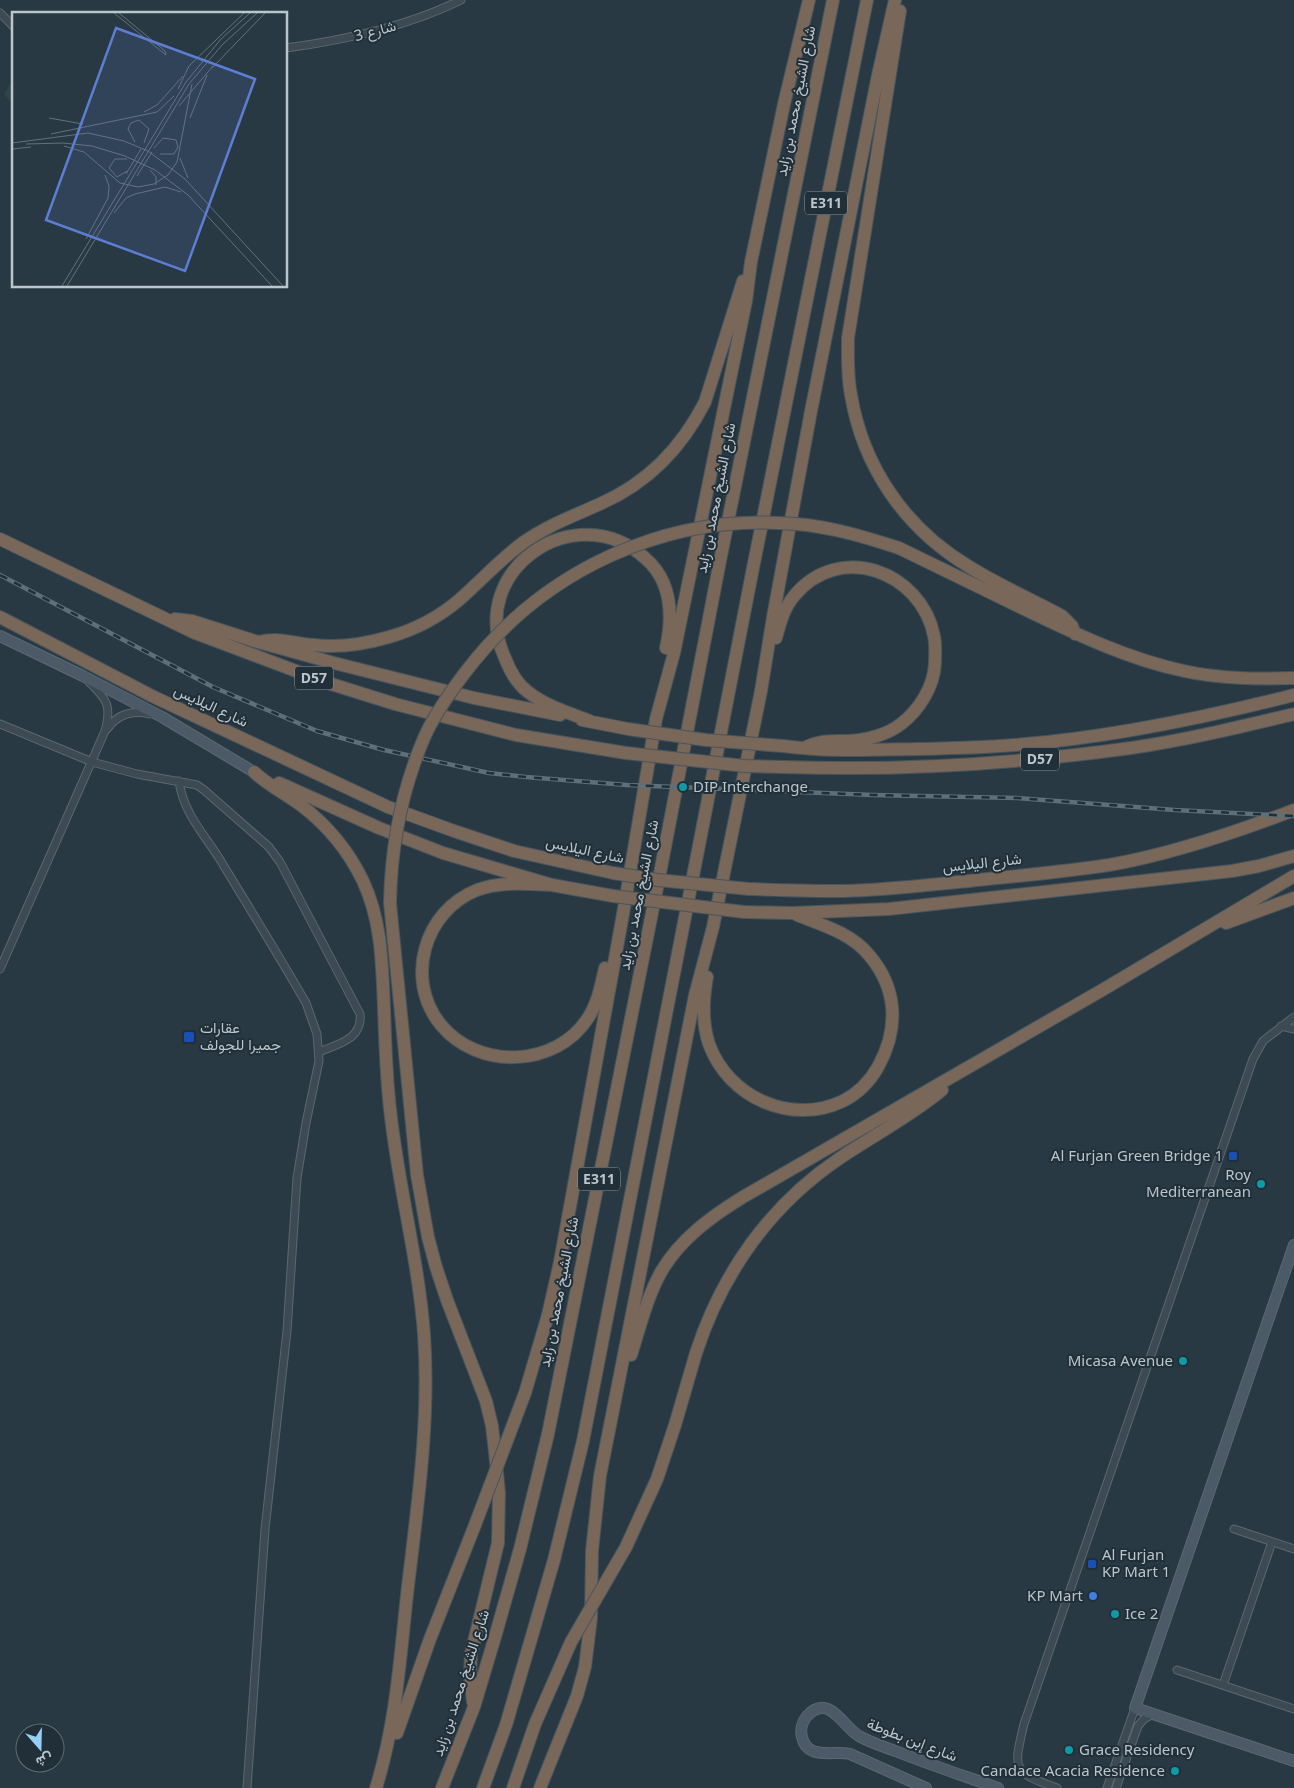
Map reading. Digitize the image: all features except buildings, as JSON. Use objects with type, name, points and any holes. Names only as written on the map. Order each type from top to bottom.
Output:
[{"type":"highway","points":[[376,1788],[452,1582],[525,1393],[543,1332],[560,1262],[656,720],[674,653],[746,301],[751,262],[788,80],[808,0]]},
{"type":"highway","name":"شارع الشيخ محمد بن زايد","points":[[442,1788],[474,1707],[520,1549],[548,1434],[833,0]]},
{"type":"highway","name":"E311","points":[[483,1788],[506,1725],[549,1577],[583,1441],[742,625],[867,0]]},
{"type":"highway","points":[[540,1788],[577,1696],[585,1667],[592,1618],[594,1513],[600,1476],[695,995],[713,927],[761,691],[817,383],[876,85],[895,0]]},
{"type":"highway","points":[[902,0],[848,338],[850,395],[857,423],[876,472],[904,512],[924,534],[966,565],[1062,616],[1072,626],[1075,634]]},
{"type":"highway","points":[[258,642],[274,639],[314,645],[352,645],[372,642],[409,630],[443,612],[458,601],[493,567],[526,541],[562,521],[622,494],[640,482],[671,454],[696,420],[705,402],[738,296],[751,262]]},
{"type":"highway","points":[[474,1707],[470,1662],[498,1543],[499,1493],[496,1452],[486,1401],[447,1300],[426,1228],[417,1175],[390,902],[390,875],[399,817],[415,761],[425,737],[445,700],[472,663],[510,622],[531,603],[578,572],[606,557],[662,537],[715,526],[740,523],[786,523],[846,532],[899,548],[1075,634],[1131,656],[1184,671],[1233,678],[1294,678]]},
{"type":"highway","points":[[590,721],[544,702],[528,692],[509,669],[498,642],[495,614],[498,599],[508,580],[520,564],[534,551],[563,538],[588,534],[614,538],[638,551],[663,582],[670,608],[668,636],[661,671],[662,698]]},
{"type":"highway","name":"D57","points":[[0,539],[195,633],[292,670],[395,704],[516,735],[626,753],[725,764],[783,767],[834,769],[917,768],[1046,758],[1141,746],[1217,732],[1294,714]]},
{"type":"highway","points":[[761,691],[785,611],[794,596],[820,574],[836,568],[854,566],[872,569],[900,583],[920,605],[930,622],[934,636],[935,666],[932,681],[924,698],[913,713],[901,724],[880,736],[856,740],[820,741],[803,749]]},
{"type":"highway","name":"شارع اليلايس","points":[[0,617],[152,696],[388,807],[514,851],[613,873],[667,881],[749,889],[819,891],[886,889],[1101,866],[1209,840],[1294,810]]},
{"type":"highway","points":[[160,617],[192,621],[334,663],[474,698],[628,729],[706,740],[803,749],[903,750],[1017,745],[1193,719],[1294,695]]},
{"type":"highway","points":[[254,772],[313,815],[342,846],[357,870],[369,896],[377,922],[381,947],[389,1101],[398,1169],[421,1302],[426,1389],[424,1445],[404,1622],[401,1668],[393,1721],[381,1773]]},
{"type":"highway","points":[[254,772],[413,842],[443,853],[552,885],[613,896],[744,912],[792,913],[926,906],[1212,873],[1259,866],[1294,856]]},
{"type":"highway","points":[[613,1407],[648,1301],[662,1271],[690,1236],[726,1207],[1294,876]]},
{"type":"highway","points":[[552,885],[510,884],[478,890],[460,898],[433,927],[423,960],[422,977],[425,994],[431,1010],[440,1024],[465,1046],[502,1057],[519,1058],[535,1056],[565,1042],[578,1031],[596,1004],[610,945],[623,914]]},
{"type":"highway","points":[[1208,927],[1229,922],[1294,898]]},
{"type":"highway","points":[[713,927],[704,1006],[705,1026],[709,1044],[716,1060],[738,1087],[754,1098],[771,1105],[798,1110],[826,1107],[843,1101],[859,1090],[873,1075],[884,1055],[892,1034],[893,1016],[890,993],[882,972],[868,954],[851,939],[831,928],[792,913]]},
{"type":"highway","points":[[512,1788],[539,1715],[571,1642],[626,1547],[657,1479],[703,1332],[726,1282],[756,1235],[774,1214],[815,1176],[936,1095],[962,1071]]},
{"type":"street","name":"شارع 3","points":[[288,48],[347,39],[376,31],[417,19],[460,0]]},
{"type":"street","points":[[0,13],[12,25]]},
{"type":"street","points":[[0,636],[162,717],[254,772]]},
{"type":"street","points":[[0,969],[92,762],[109,717],[107,701],[83,676]]},
{"type":"street","points":[[105,731],[116,718],[130,712],[140,712],[162,717]]},
{"type":"street","points":[[0,724],[92,762],[137,774],[192,783],[201,787],[273,852],[359,1009],[360,1023],[354,1035],[346,1041],[319,1052]]},
{"type":"street","points":[[179,781],[183,799],[189,813],[306,1003],[315,1025],[319,1052],[318,1068],[297,1178],[287,1331],[265,1529],[247,1788]]},
{"type":"street","points":[[1057,1788],[1030,1779],[1025,1776],[1018,1765],[1017,1753],[1024,1724],[1253,1059],[1263,1041],[1294,1017]]},
{"type":"street","points":[[1281,1026],[1294,1029]]},
{"type":"street","points":[[1107,1788],[1294,1245]]},
{"type":"street","points":[[1234,1529],[1294,1549]]},
{"type":"street","points":[[1224,1685],[1272,1542]]},
{"type":"street","points":[[1177,1670],[1294,1709]]},
{"type":"street","points":[[1134,1708],[1294,1761]]},
{"type":"street","name":"شارع إبن بطوطة","points":[[926,1788],[850,1754],[837,1752],[824,1754],[811,1751],[806,1747],[801,1735],[803,1722],[819,1709],[833,1711],[839,1715],[852,1732],[865,1739],[932,1766],[998,1788]]},
{"type":"street","points":[[1116,1788],[1138,1726],[1144,1719],[1153,1714]]},
{"type":"green space","points":[[12,81],[11,103],[4,94]]},
{"type":"railway","points":[[0,575],[213,687],[317,731],[384,750],[489,773],[627,785],[873,795],[1017,798],[1175,810],[1294,816]]},
{"type":"place","name":"DIP Interchange","points":[[683,787]]},
{"type":"place","name":"عقارات جميرا للجولف","points":[[189,1037]]},
{"type":"place","name":"Al Furjan Green Bridge 1","points":[[1233,1156]]},
{"type":"place","name":"Roy Mediterranean","points":[[1261,1184]]},
{"type":"place","name":"Micasa Avenue","points":[[1183,1361]]},
{"type":"place","name":"Al Furjan KP Mart 1","points":[[1092,1564]]},
{"type":"place","name":"KP Mart","points":[[1093,1596]]},
{"type":"place","name":"Ice 2","points":[[1115,1614]]},
{"type":"place","name":"Grace Residency","points":[[1069,1750]]},
{"type":"place","name":"Candace Acacia Residence","points":[[1175,1771]]}]
